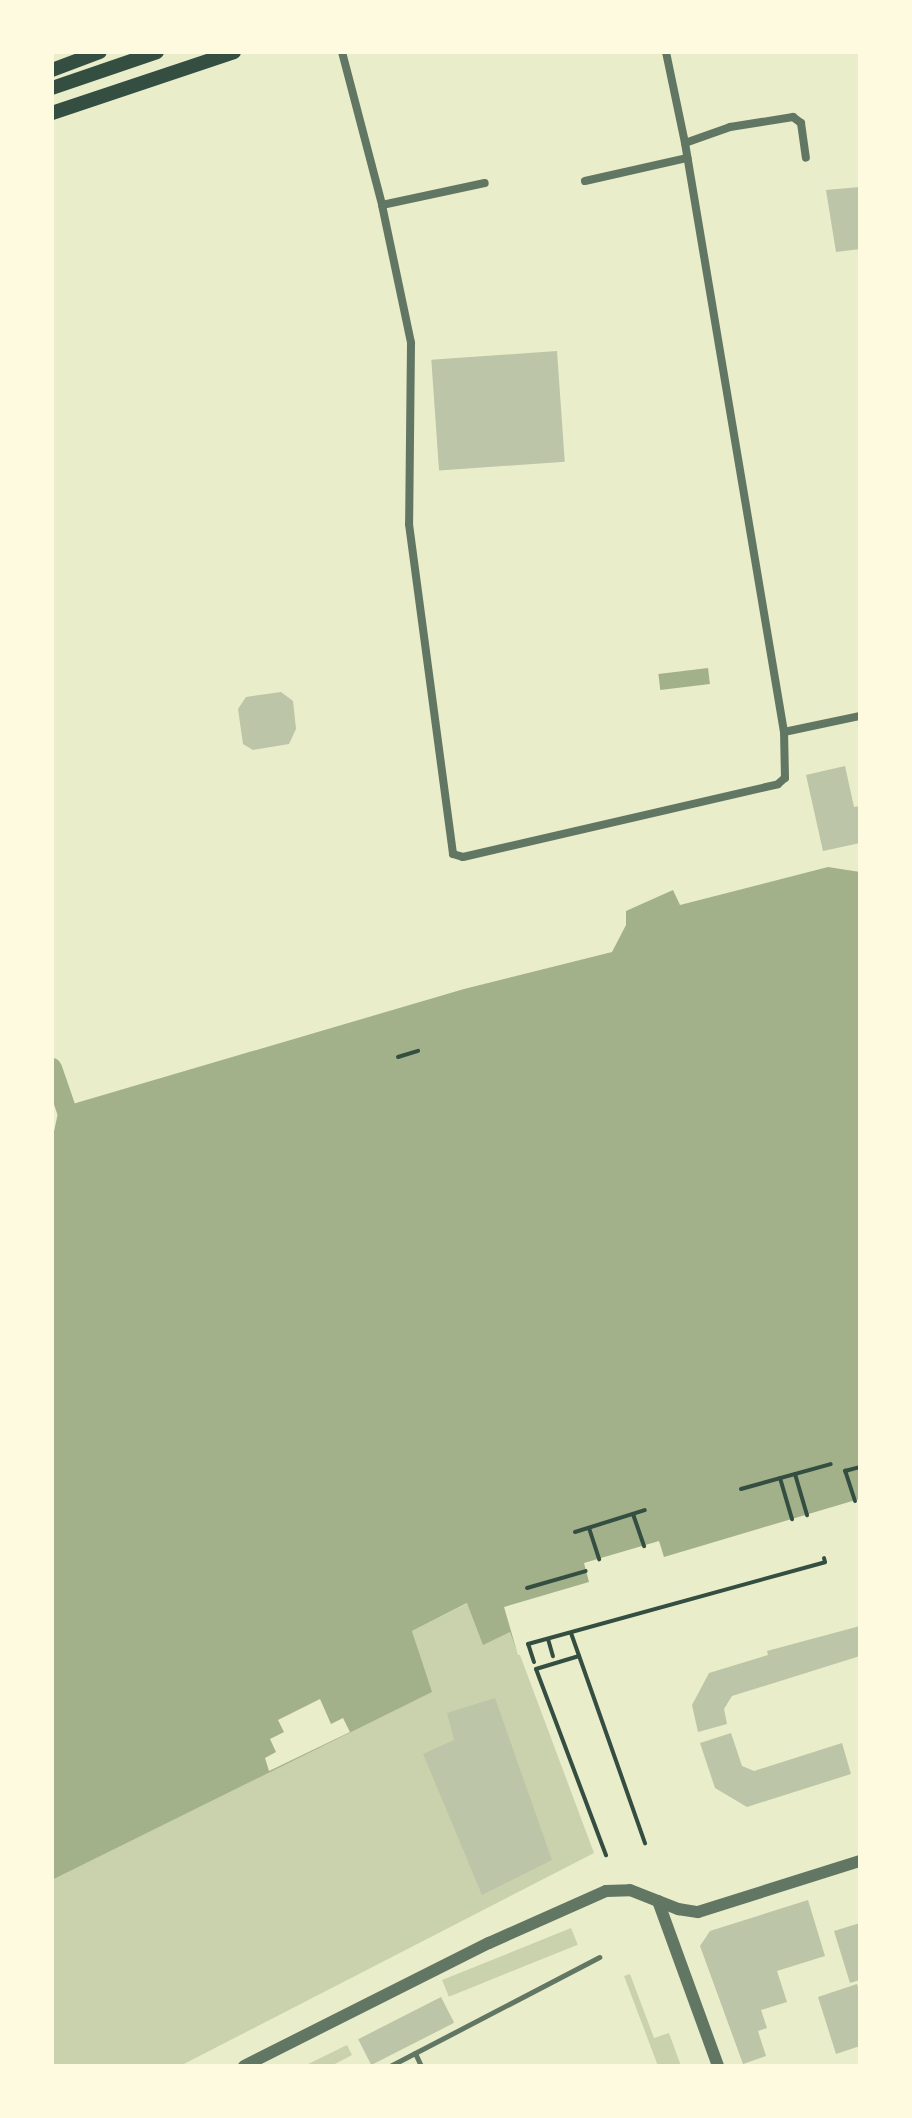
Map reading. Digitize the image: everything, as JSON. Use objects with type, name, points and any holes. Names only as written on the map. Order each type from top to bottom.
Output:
[{"type":"main road","points":[[52,70],[100,52]]},
{"type":"main road","points":[[52,88],[157,52]]},
{"type":"main road","points":[[52,113],[234,52]]},
{"type":"street","points":[[342,52],[382,205],[411,343],[409,524],[453,854],[463,857],[778,784],[785,778],[784,732],[685,143],[666,52]]},
{"type":"street","points":[[685,143],[730,127],[793,117],[801,123],[806,158]]},
{"type":"street","points":[[585,181],[687,158]]},
{"type":"street","points":[[382,205],[485,183]]},
{"type":"street","points":[[784,732],[860,716]]},
{"type":"street","points":[[244,2066],[489,1943],[606,1891],[630,1890],[688,1912],[712,1909],[860,1861]]},
{"type":"street","points":[[658,1901],[718,2066]]},
{"type":"lane","points":[[390,2066],[599,1957]]},
{"type":"lane","points":[[415,2053],[421,2066]]},
{"type":"path","points":[[398,1057],[418,1051]]},
{"type":"path","points":[[741,1489],[831,1464]]},
{"type":"path","points":[[855,1501],[845,1471],[860,1467]]},
{"type":"path","points":[[795,1474],[807,1515]]},
{"type":"path","points":[[780,1478],[792,1519]]},
{"type":"path","points":[[575,1532],[645,1510]]},
{"type":"path","points":[[633,1514],[644,1546]]},
{"type":"path","points":[[589,1528],[599,1559]]},
{"type":"path","points":[[534,1662],[528,1644],[825,1562],[824,1558]]},
{"type":"path","points":[[527,1588],[586,1571]]},
{"type":"path","points":[[571,1633],[645,1843]]},
{"type":"path","points":[[548,1639],[553,1656]]},
{"type":"path","points":[[579,1656],[536,1669],[606,1855]]},
{"type":"shaded area","points":[[708,668],[710,684],[660,690],[658,674]]},
{"type":"shaded area","points":[[828,867],[860,872],[860,1564],[734,1592],[517,1651],[510,1632],[483,1645],[467,1603],[412,1631],[432,1692],[52,1880],[52,1141],[59,1108],[464,989],[612,952],[626,925],[626,911],[673,890],[680,905]]},
{"type":"shaded area","points":[[468,1603],[511,1631],[594,1853],[180,2066],[52,2066],[52,1880],[431,1692],[412,1631]]},
{"type":"shaded area","points":[[571,1928],[578,1945],[449,1997],[442,1980]]},
{"type":"shaded area","points":[[630,1974],[654,2038],[669,2033],[681,2066],[658,2066],[624,1976]]},
{"type":"shaded area","points":[[347,2045],[352,2055],[331,2066],[304,2066]]},
{"type":"pier","points":[[859,1499],[860,1566],[735,1596],[575,1645],[518,1655],[504,1607],[589,1582],[584,1563],[659,1541],[664,1557]]},
{"type":"pier","points":[[320,1699],[331,1724],[343,1718],[350,1732],[269,1771],[265,1758],[276,1752],[270,1739],[284,1732],[278,1720]]},
{"type":"building","points":[[860,187],[860,249],[836,252],[826,190]]},
{"type":"building","points":[[557,351],[565,462],[439,471],[431,360]]},
{"type":"building","points":[[281,692],[293,701],[296,729],[289,744],[253,750],[243,744],[238,709],[246,697]]},
{"type":"building","points":[[845,766],[854,807],[860,806],[860,843],[823,851],[806,775]]},
{"type":"building","points":[[860,1626],[860,1656],[732,1696],[724,1709],[727,1724],[698,1732],[692,1705],[709,1673],[768,1655],[767,1651]]},
{"type":"building","points":[[495,1698],[552,1860],[482,1895],[423,1754],[454,1740],[447,1713]]},
{"type":"building","points":[[731,1733],[742,1766],[754,1771],[842,1743],[851,1774],[747,1807],[715,1788],[700,1743]]},
{"type":"building","points":[[808,1900],[825,1956],[777,1971],[787,2002],[761,2010],[767,2028],[758,2031],[766,2056],[743,2064],[700,1946],[710,1931]]},
{"type":"building","points":[[860,1923],[860,1980],[850,1983],[834,1931]]},
{"type":"building","points":[[857,1984],[860,1994],[860,2046],[836,2054],[818,1997]]},
{"type":"building","points":[[441,1997],[454,2023],[371,2065],[358,2039]]},
{"type":"waterway","points":[[52,1068],[74,1132]]}]
